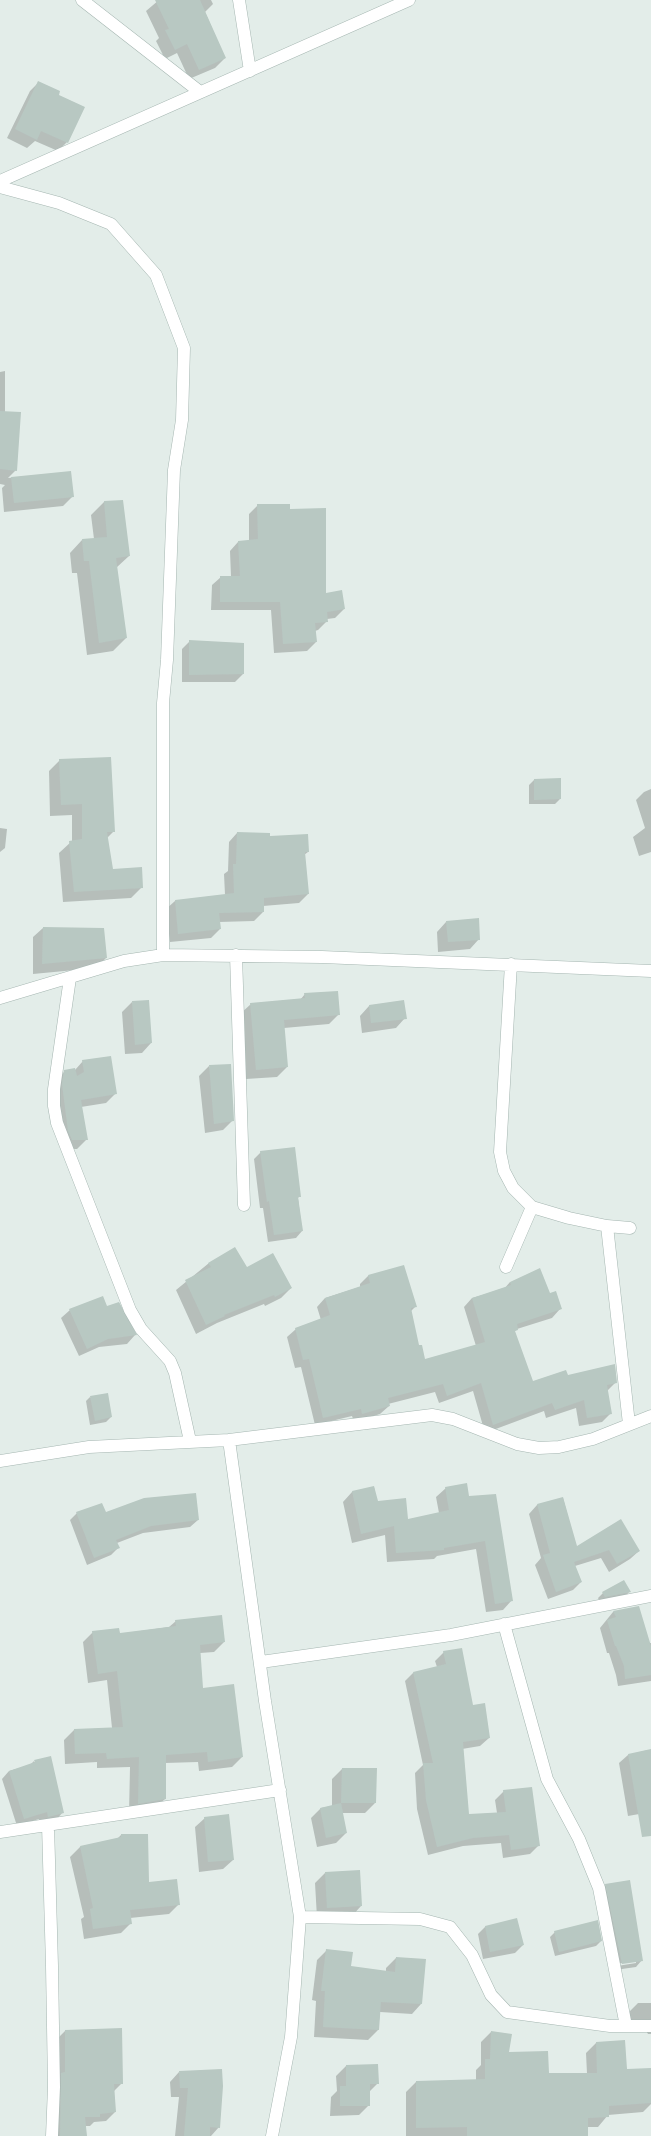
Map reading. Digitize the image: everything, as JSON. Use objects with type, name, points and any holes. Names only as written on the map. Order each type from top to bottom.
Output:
[{"type":"street","points":[[82,0],[200,92]]},
{"type":"street","points":[[239,0],[250,71]]},
{"type":"street","points":[[0,181],[409,0]]},
{"type":"street","points":[[0,187],[59,203],[111,224],[156,275],[184,348],[182,420],[174,470],[167,660],[163,703],[163,955]]},
{"type":"street","points":[[0,998],[124,961],[163,955],[236,955],[511,964],[651,971]]},
{"type":"street","points":[[236,955],[244,1205]]},
{"type":"street","points":[[511,964],[500,1152],[504,1171],[513,1188],[532,1207],[569,1218],[607,1226],[630,1228]]},
{"type":"street","points":[[70,978],[54,1089],[54,1106],[57,1123],[130,1310],[141,1329],[170,1361],[175,1373],[190,1441]]},
{"type":"street","points":[[506,1267],[532,1207]]},
{"type":"street","points":[[607,1226],[629,1424]]},
{"type":"street","points":[[0,1461],[89,1447],[229,1440],[438,1415],[453,1419],[517,1444],[539,1448],[559,1446],[593,1439],[651,1416]]},
{"type":"street","points":[[229,1440],[261,1662],[265,1701],[300,1917],[291,2037],[272,2136]]},
{"type":"street","points":[[261,1662],[450,1635],[651,1596]]},
{"type":"street","points":[[504,1624],[547,1779],[580,1839],[599,1888],[626,2026]]},
{"type":"street","points":[[0,1832],[280,1790]]},
{"type":"street","points":[[48,1825],[53,1996],[54,2087],[52,2136]]},
{"type":"street","points":[[300,1917],[420,1919],[450,1927],[472,1955],[491,1995],[507,2012],[610,2026],[651,2026]]},
{"type":"building","points":[[155,0],[200,0],[226,58],[199,70],[187,44],[175,50],[165,30],[169,29]]},
{"type":"building","points":[[38,81],[60,91],[59,95],[85,107],[68,143],[41,131],[37,140],[15,129]]},
{"type":"building","points":[[0,411],[21,412],[17,471],[0,469]]},
{"type":"building","points":[[71,471],[74,497],[14,503],[11,477]]},
{"type":"building","points":[[123,500],[130,556],[116,558],[127,638],[99,643],[89,561],[84,561],[82,539],[107,537],[104,501]]},
{"type":"building","points":[[257,504],[290,504],[290,509],[326,508],[326,593],[342,590],[345,609],[327,612],[328,622],[315,623],[317,642],[283,644],[280,602],[220,602],[220,576],[240,576],[238,541],[258,539]]},
{"type":"building","points":[[189,640],[244,643],[244,674],[189,675]]},
{"type":"building","points":[[111,757],[115,832],[107,832],[113,869],[142,867],[143,888],[74,892],[69,841],[82,839],[82,804],[61,805],[59,759]]},
{"type":"building","points":[[561,778],[561,799],[534,800],[534,779]]},
{"type":"building","points":[[237,832],[270,833],[270,836],[308,834],[309,852],[305,852],[309,894],[264,898],[264,912],[219,913],[221,929],[178,934],[175,900],[234,893],[233,864],[236,864]]},
{"type":"building","points":[[479,918],[480,940],[448,942],[446,921]]},
{"type":"building","points":[[43,927],[104,928],[107,958],[42,964]]},
{"type":"building","points":[[338,991],[340,1015],[284,1020],[288,1067],[256,1070],[250,1003],[305,998],[304,993]]},
{"type":"building","points":[[149,1000],[152,1043],[135,1045],[132,1001]]},
{"type":"building","points":[[404,1000],[407,1019],[371,1023],[369,1005]]},
{"type":"building","points":[[111,1056],[117,1094],[81,1100],[88,1140],[72,1140],[68,1131],[62,1084],[64,1070],[75,1068],[77,1076],[84,1072],[82,1060]]},
{"type":"building","points":[[231,1064],[234,1121],[214,1124],[209,1065]]},
{"type":"building","points":[[295,1147],[301,1197],[298,1197],[303,1231],[274,1235],[269,1201],[267,1202],[260,1151]]},
{"type":"building","points":[[235,1247],[247,1267],[273,1253],[292,1288],[275,1297],[274,1295],[224,1315],[225,1316],[206,1325],[185,1280],[211,1267],[208,1263]]},
{"type":"building","points":[[404,1265],[417,1307],[411,1308],[419,1345],[422,1345],[425,1359],[485,1342],[472,1298],[511,1285],[510,1282],[540,1268],[550,1293],[556,1291],[562,1309],[517,1324],[518,1330],[515,1331],[533,1381],[566,1370],[568,1375],[615,1364],[617,1383],[607,1385],[612,1414],[587,1418],[584,1400],[555,1410],[552,1403],[493,1425],[481,1383],[447,1396],[443,1384],[388,1398],[390,1406],[362,1414],[361,1409],[323,1418],[309,1359],[303,1360],[295,1328],[330,1315],[325,1298],[370,1283],[368,1275]]},
{"type":"building","points":[[103,1296],[107,1306],[119,1302],[137,1335],[108,1339],[87,1349],[69,1309]]},
{"type":"building","points":[[108,1393],[112,1417],[95,1421],[90,1396]]},
{"type":"building","points":[[467,1483],[469,1496],[496,1494],[513,1601],[495,1604],[485,1541],[444,1548],[444,1550],[396,1553],[394,1526],[361,1534],[352,1491],[374,1486],[378,1501],[406,1498],[408,1519],[449,1510],[445,1487]]},
{"type":"building","points":[[196,1493],[199,1520],[151,1526],[116,1540],[120,1548],[94,1558],[76,1512],[102,1503],[106,1512],[144,1498]]},
{"type":"building","points":[[563,1497],[577,1546],[621,1519],[640,1551],[617,1564],[609,1550],[574,1562],[582,1582],[556,1592],[543,1555],[550,1553],[537,1504]]},
{"type":"building","points":[[624,1580],[631,1592],[605,1597],[602,1592]]},
{"type":"building","points":[[639,1606],[651,1646],[651,1675],[625,1679],[624,1666],[615,1646],[607,1620],[616,1617],[613,1611]]},
{"type":"building","points":[[222,1615],[225,1642],[200,1645],[203,1688],[234,1684],[243,1757],[208,1762],[207,1752],[166,1755],[166,1799],[138,1804],[139,1757],[107,1759],[106,1753],[75,1754],[74,1729],[123,1727],[117,1671],[98,1674],[92,1631],[119,1628],[120,1633],[176,1626],[175,1620]]},
{"type":"building","points":[[462,1648],[473,1705],[485,1703],[490,1738],[463,1742],[469,1814],[506,1812],[503,1790],[532,1787],[540,1846],[511,1850],[509,1835],[473,1838],[437,1847],[426,1800],[423,1763],[433,1763],[413,1672],[446,1664],[443,1651]]},
{"type":"building","points":[[651,1749],[651,1836],[642,1837],[628,1754]]},
{"type":"building","points":[[51,1756],[64,1813],[48,1817],[47,1812],[24,1819],[9,1771],[35,1762],[34,1760]]},
{"type":"building","points":[[342,1768],[377,1768],[376,1803],[341,1803]]},
{"type":"building","points":[[341,1803],[347,1833],[326,1838],[320,1808]]},
{"type":"building","points":[[229,1814],[234,1860],[208,1862],[204,1817]]},
{"type":"building","points":[[121,1834],[148,1834],[149,1882],[177,1879],[180,1905],[130,1910],[132,1924],[93,1929],[90,1909],[93,1908],[80,1846],[121,1837]]},
{"type":"building","points":[[360,1870],[362,1906],[327,1908],[325,1872]]},
{"type":"building","points":[[630,1880],[643,1961],[622,1964],[605,1884]]},
{"type":"building","points":[[517,1918],[524,1945],[490,1952],[485,1926]]},
{"type":"building","points":[[598,1920],[602,1941],[559,1952],[554,1931]]},
{"type":"building","points":[[326,1949],[353,1952],[351,1966],[395,1972],[396,1957],[426,1959],[422,2004],[381,2002],[379,2030],[323,2027],[325,1991],[321,1991]]},
{"type":"building","points":[[122,2028],[123,2084],[114,2084],[116,2112],[100,2114],[100,2117],[85,2117],[87,2136],[60,2136],[61,2073],[65,2072],[65,2030]]},
{"type":"building","points":[[491,2031],[512,2034],[509,2052],[548,2051],[549,2073],[597,2073],[596,2042],[625,2040],[627,2069],[651,2068],[651,2103],[609,2106],[609,2117],[588,2118],[588,2136],[467,2136],[467,2127],[416,2128],[416,2081],[485,2079],[485,2059],[490,2059]]},
{"type":"building","points":[[378,2064],[379,2084],[370,2084],[370,2106],[340,2106],[340,2086],[346,2086],[346,2065]]},
{"type":"building","points":[[222,2069],[223,2086],[220,2128],[210,2127],[210,2136],[184,2136],[188,2088],[180,2088],[179,2071]]}]
